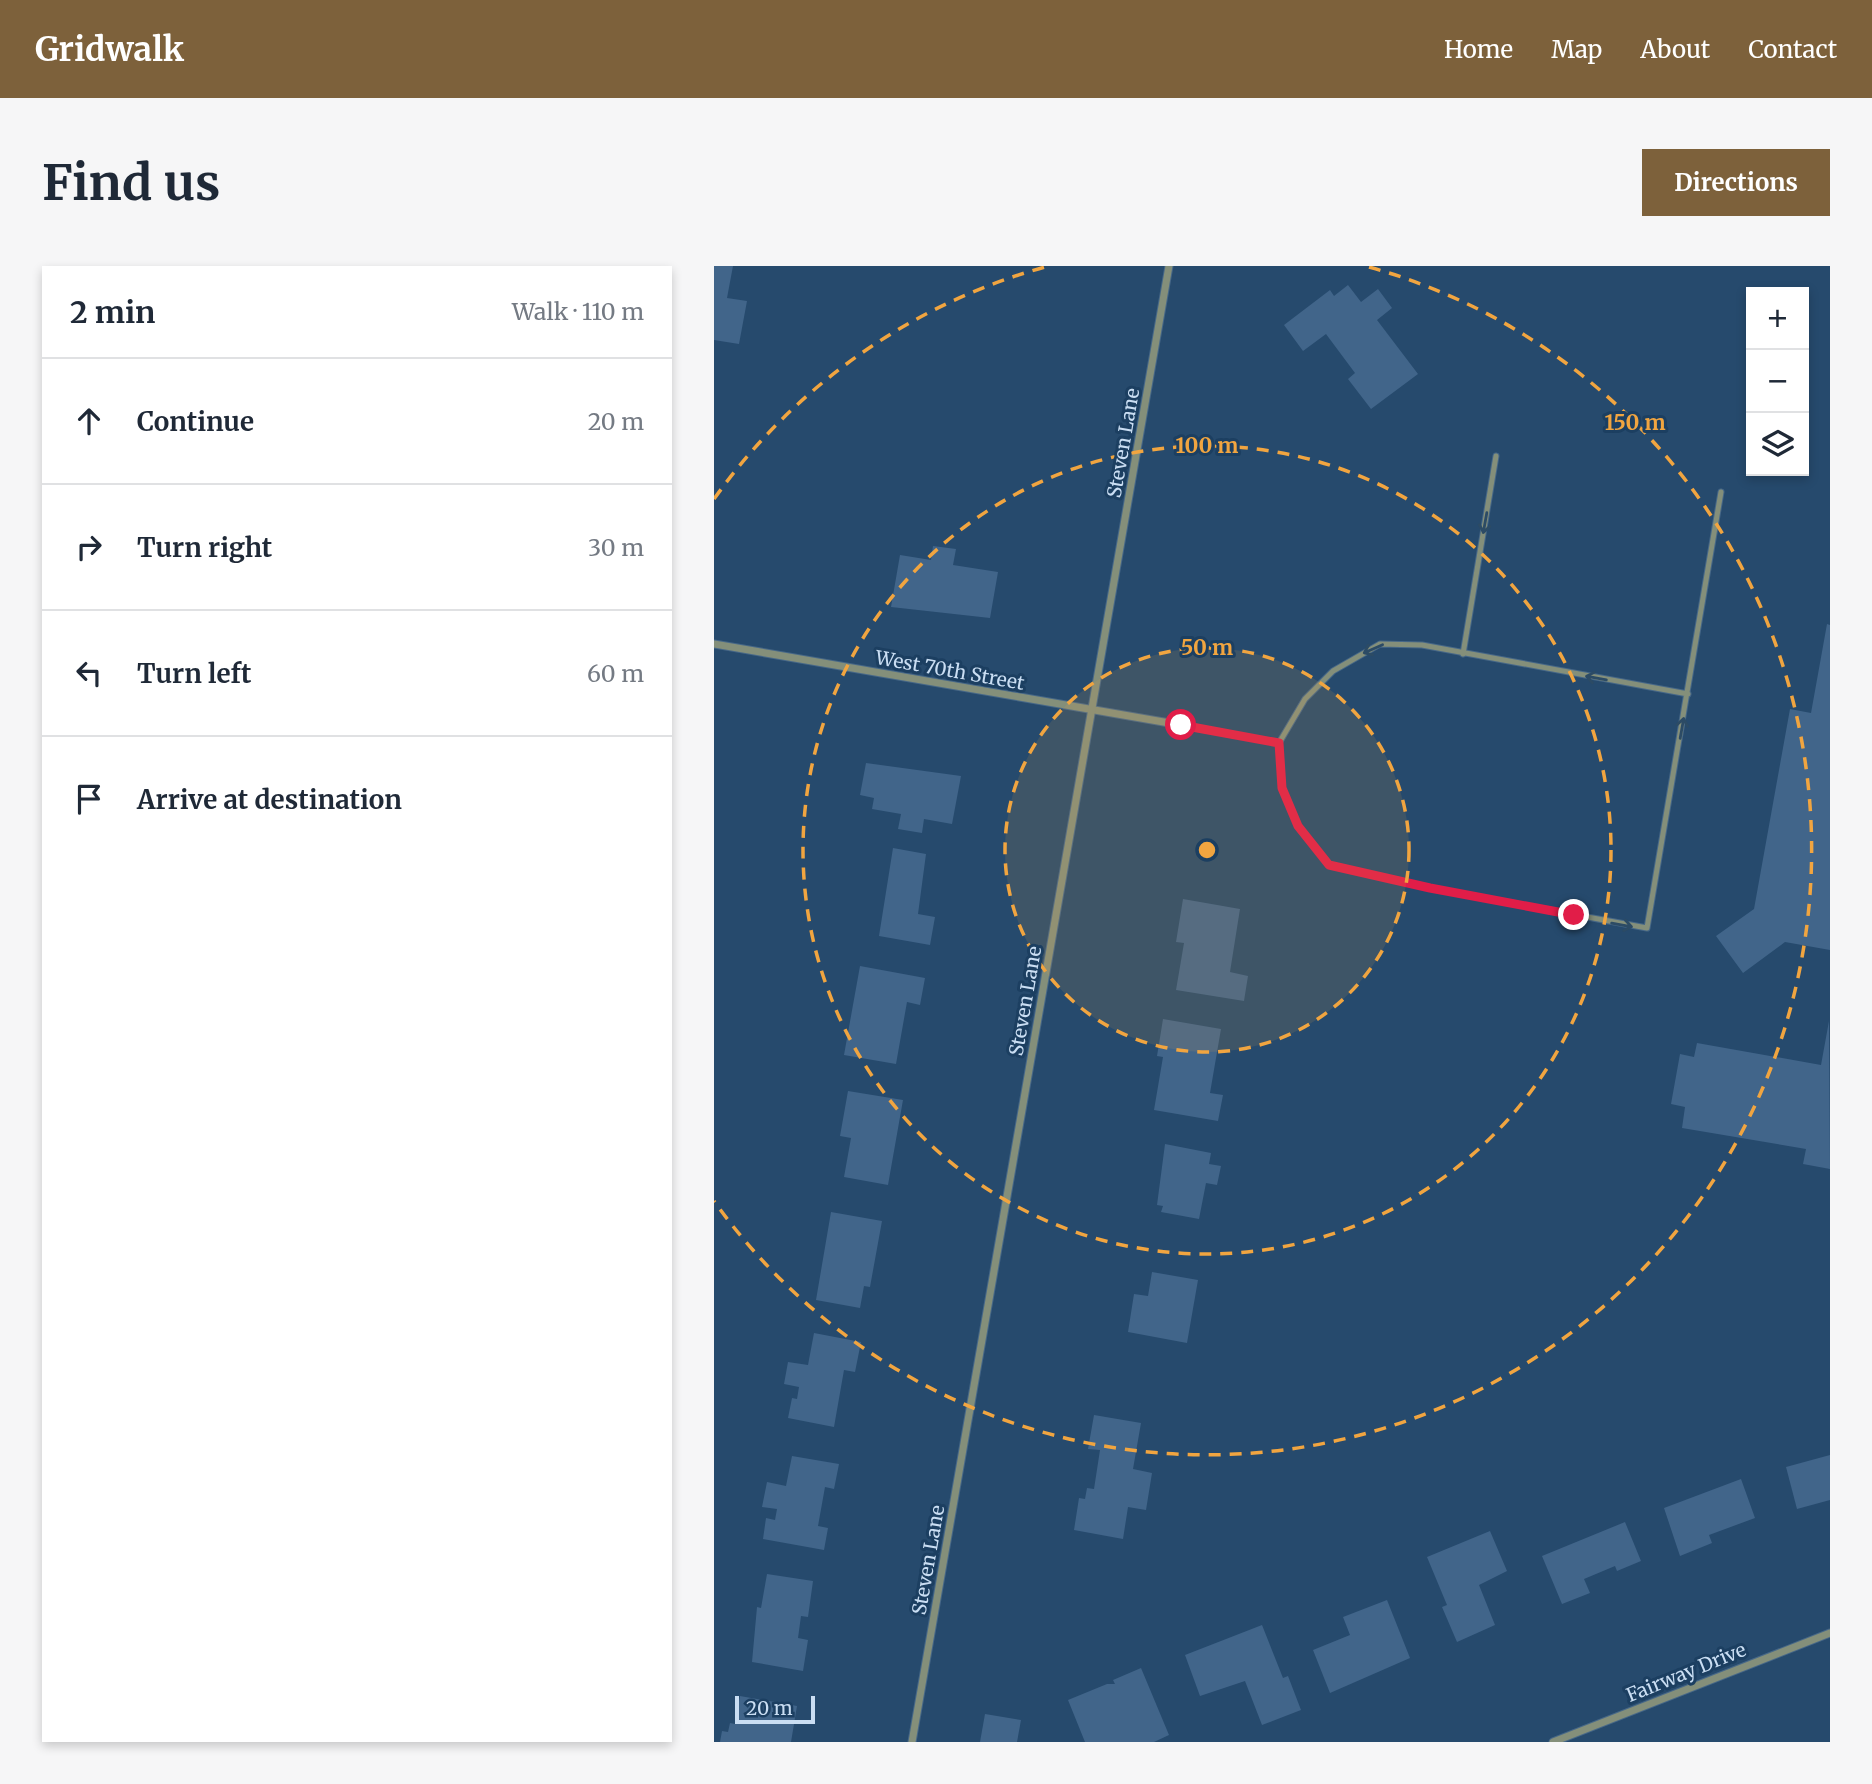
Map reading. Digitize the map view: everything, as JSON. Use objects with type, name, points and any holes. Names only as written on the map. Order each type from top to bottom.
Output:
[{"type":"street","name":"Steven Lane","points":[[912,1742],[1169,266]]},
{"type":"street","name":"West 70th Street","points":[[714,644],[1181,725]]},
{"type":"street","name":"Fairway Drive","points":[[1553,1742],[1830,1633]]},
{"type":"lane","points":[[1463,654],[1496,456]]},
{"type":"lane","points":[[1688,694],[1422,645],[1380,644],[1333,671],[1305,699],[1279,743],[1282,788],[1298,826],[1329,865],[1430,888],[1647,928],[1688,694],[1721,492]]},
{"type":"lane","points":[[1181,725],[1279,743]]},
{"type":"building","points":[[714,266],[733,266],[727,298],[747,301],[739,344],[714,340]]},
{"type":"building","points":[[1348,285],[1361,302],[1378,289],[1392,308],[1377,320],[1418,374],[1371,409],[1348,379],[1355,373],[1326,334],[1303,351],[1284,325],[1330,290],[1334,296]]},
{"type":"building","points":[[933,546],[956,549],[953,565],[998,572],[990,618],[891,607],[900,555],[931,560]]},
{"type":"building","points":[[1827,624],[1830,625],[1830,950],[1785,942],[1743,973],[1716,936],[1754,909],[1790,709],[1811,713]]},
{"type":"building","points":[[866,763],[961,776],[952,824],[924,819],[922,833],[898,829],[901,814],[872,809],[874,798],[860,795]]},
{"type":"building","points":[[893,848],[926,854],[918,914],[935,917],[930,945],[879,936]]},
{"type":"building","points":[[1183,899],[1240,909],[1230,972],[1248,976],[1244,1001],[1176,990],[1184,943],[1176,942]]},
{"type":"building","points":[[860,966],[925,978],[920,1005],[907,1002],[896,1064],[844,1055]]},
{"type":"building","points":[[1163,1019],[1221,1029],[1210,1093],[1223,1095],[1218,1121],[1154,1110],[1163,1057],[1157,1056]]},
{"type":"building","points":[[1829,1021],[1830,1169],[1803,1164],[1806,1149],[1682,1128],[1685,1107],[1671,1104],[1680,1054],[1694,1057],[1697,1043],[1821,1065]]},
{"type":"building","points":[[848,1091],[903,1100],[888,1185],[844,1177],[851,1138],[840,1136]]},
{"type":"building","points":[[1165,1144],[1211,1153],[1209,1164],[1221,1166],[1217,1185],[1206,1183],[1199,1219],[1161,1212],[1163,1206],[1157,1205]]},
{"type":"building","points":[[831,1212],[882,1221],[870,1287],[864,1286],[860,1308],[816,1300]]},
{"type":"building","points":[[1152,1272],[1198,1280],[1187,1343],[1128,1332],[1134,1294],[1148,1296]]},
{"type":"building","points":[[814,1333],[861,1342],[855,1372],[844,1370],[834,1427],[788,1418],[792,1398],[797,1399],[799,1387],[784,1384],[788,1362],[808,1365]]},
{"type":"building","points":[[1094,1415],[1141,1423],[1133,1469],[1152,1473],[1146,1510],[1128,1507],[1123,1539],[1074,1530],[1079,1498],[1085,1499],[1087,1488],[1094,1489],[1100,1450],[1088,1449]]},
{"type":"building","points":[[1830,1455],[1830,1500],[1797,1509],[1786,1467]]},
{"type":"building","points":[[792,1456],[839,1464],[834,1489],[825,1487],[818,1526],[828,1528],[824,1550],[763,1539],[766,1518],[775,1520],[777,1509],[762,1507],[767,1482],[786,1486]]},
{"type":"building","points":[[1741,1479],[1755,1518],[1709,1535],[1712,1543],[1680,1556],[1664,1508]]},
{"type":"building","points":[[1625,1522],[1641,1561],[1617,1571],[1615,1566],[1584,1579],[1590,1593],[1562,1604],[1542,1556]]},
{"type":"building","points":[[1490,1531],[1507,1571],[1479,1585],[1495,1625],[1457,1642],[1442,1607],[1447,1605],[1427,1557]]},
{"type":"building","points":[[767,1574],[813,1581],[808,1617],[801,1616],[798,1638],[808,1640],[803,1671],[752,1662],[757,1607],[761,1608]]},
{"type":"building","points":[[1387,1600],[1410,1658],[1330,1693],[1313,1650],[1350,1635],[1343,1617]]},
{"type":"building","points":[[1262,1625],[1283,1678],[1288,1676],[1301,1710],[1262,1725],[1245,1681],[1200,1696],[1185,1655]]},
{"type":"building","points":[[1141,1668],[1169,1735],[1154,1742],[1085,1742],[1068,1700],[1107,1684],[1115,1684],[1113,1680]]},
{"type":"building","points":[[740,1696],[797,1706],[791,1742],[720,1742],[722,1731],[728,1732],[730,1723],[735,1724]]},
{"type":"building","points":[[985,1714],[1021,1720],[1017,1742],[980,1742]]},
{"type":"route","points":[[1181,725],[1279,743],[1282,788],[1298,826],[1329,865],[1430,888],[1574,915]]}]
